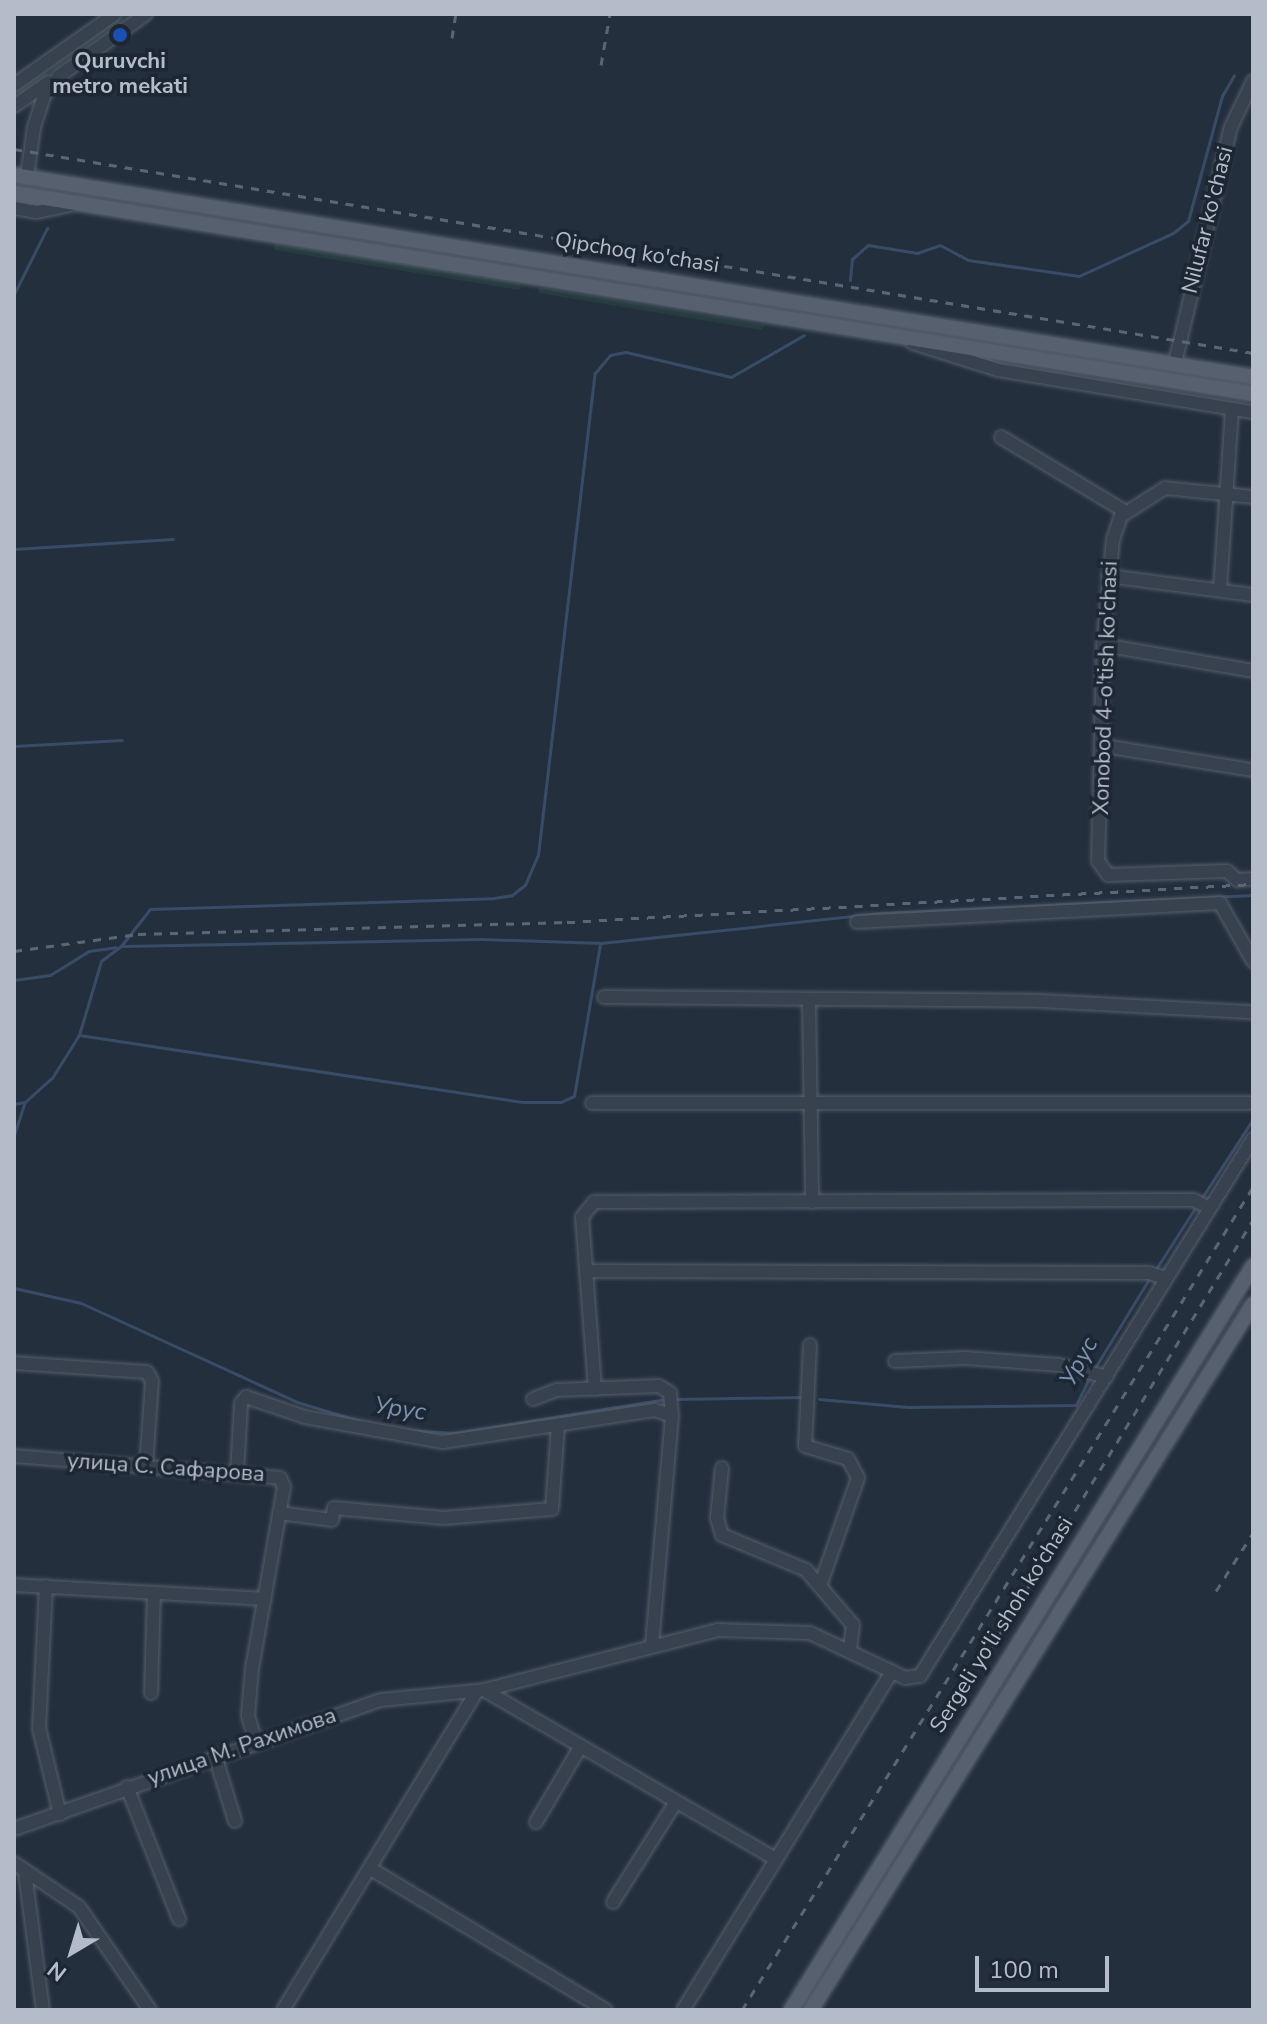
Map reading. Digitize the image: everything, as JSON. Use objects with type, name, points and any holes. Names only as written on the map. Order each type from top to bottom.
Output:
[{"type":"main road","points":[[19,194],[21,176]]},
{"type":"main road","name":"Qipchoq ko'chasi","points":[[21,176],[1253,377]]},
{"type":"main road","name":"Qipchoq ko'chasi","points":[[19,194],[1253,394]]},
{"type":"main road","points":[[776,315],[779,298]]},
{"type":"main road","name":"Sergeli yo‘li shoh ko‘chasi","points":[[791,2010],[1253,1266]]},
{"type":"main road","name":"Sergeli yo‘li shoh ko‘chasi","points":[[811,2010],[1253,1304]]},
{"type":"street","points":[[14,85],[115,14]]},
{"type":"street","points":[[14,106],[146,14]]},
{"type":"street","points":[[21,176],[38,109],[59,76]]},
{"type":"street","name":"Nilufar ko'chasi","points":[[1175,363],[1231,127],[1253,81]]},
{"type":"street","points":[[14,208],[37,212],[80,203]]},
{"type":"street","points":[[880,332],[983,366],[1253,412]]},
{"type":"street","points":[[1220,590],[1232,409]]},
{"type":"street","points":[[1001,437],[1126,512],[1165,488],[1253,497]]},
{"type":"street","name":"Xonobod 4-o'tish ko'chasi","points":[[1126,512],[1113,539],[1108,576],[1103,645],[1104,746],[1098,867],[1108,875],[1227,871],[1237,880],[1253,879]]},
{"type":"street","points":[[1108,576],[1253,595]]},
{"type":"street","points":[[1103,645],[1253,671]]},
{"type":"street","points":[[1104,746],[1253,770]]},
{"type":"street","points":[[857,922],[1220,903],[1253,961]]},
{"type":"street","points":[[604,997],[809,1002],[1040,1001],[1253,1012]]},
{"type":"street","points":[[809,1002],[812,1202]]},
{"type":"street","points":[[592,1103],[1253,1103]]},
{"type":"street","points":[[683,2010],[892,1671],[910,1679],[927,1669],[1097,1373],[1157,1275],[1209,1208],[1253,1139]]},
{"type":"street","points":[[595,1389],[582,1217],[590,1204],[1194,1200],[1209,1208]]},
{"type":"street","points":[[587,1271],[1157,1275]]},
{"type":"street","points":[[810,1345],[805,1446],[848,1459],[858,1478],[820,1586]]},
{"type":"street","points":[[895,1361],[966,1358],[1097,1373]]},
{"type":"street","points":[[14,1363],[147,1372],[152,1381],[146,1466]]},
{"type":"street","points":[[533,1399],[557,1390],[659,1386],[671,1405],[652,1644]]},
{"type":"street","points":[[237,1473],[241,1403],[246,1397],[305,1417],[443,1442],[671,1405]]},
{"type":"street","name":"улица С. Сафарова","points":[[279,1513],[332,1520],[334,1508],[444,1518],[552,1509],[558,1425]]},
{"type":"street","name":"улица С. Сафарова","points":[[14,1456],[280,1478],[279,1513],[248,1716],[256,1742]]},
{"type":"street","points":[[722,1468],[717,1518],[722,1535],[806,1570],[853,1625],[850,1650]]},
{"type":"street","points":[[14,1585],[265,1599]]},
{"type":"street","points":[[46,1586],[39,1728],[60,1814]]},
{"type":"street","points":[[151,1693],[154,1593]]},
{"type":"street","name":"улица М. Рахимова","points":[[14,1829],[215,1756],[392,1697],[480,1691],[652,1644],[753,1627],[810,1633],[892,1671]]},
{"type":"street","points":[[283,2010],[480,1691],[775,1859]]},
{"type":"street","points":[[536,1822],[581,1746]]},
{"type":"street","points":[[215,1756],[235,1821]]},
{"type":"street","points":[[127,1787],[179,1919]]},
{"type":"street","points":[[613,1902],[676,1802]]},
{"type":"street","points":[[14,1863],[60,1890],[79,1907],[150,2010]]},
{"type":"street","points":[[371,1869],[606,2010]]},
{"type":"street","points":[[25,1872],[43,2010]]},
{"type":"green space","points":[[125,14],[132,14],[14,99],[14,95]]},
{"type":"green space","points":[[275,243],[520,283],[521,286],[519,290],[274,250]]},
{"type":"green space","points":[[539,288],[766,325],[761,330],[538,293]]},
{"type":"waterway","points":[[850,280],[852,259],[868,245],[917,253],[940,245],[968,260],[1079,276],[1173,233],[1188,221],[1222,96],[1234,75]]},
{"type":"waterway","points":[[14,294],[47,228]]},
{"type":"waterway","points":[[14,1104],[25,1102],[52,1078],[79,1035],[101,961],[121,946],[150,909],[494,898],[512,895],[525,885],[538,855],[595,373],[610,355],[626,352],[731,377],[804,335]]},
{"type":"waterway","points":[[14,549],[173,539]]},
{"type":"waterway","points":[[14,746],[122,740]]},
{"type":"waterway","points":[[123,946],[482,939],[601,943],[883,913],[1253,895]]},
{"type":"waterway","points":[[79,1035],[523,1102],[561,1102],[574,1096],[600,944]]},
{"type":"waterway","points":[[14,980],[50,975],[89,951],[116,947]]},
{"type":"waterway","points":[[14,1135],[24,1104]]},
{"type":"waterway","name":"Урус","points":[[1201,1199],[1253,1119]]},
{"type":"waterway","name":"Урус","points":[[1156,1269],[1197,1205]]},
{"type":"waterway","name":"Урус","points":[[1093,1371],[1149,1279]]},
{"type":"waterway","name":"Урус","points":[[14,1288],[81,1303],[297,1402],[360,1421]]},
{"type":"waterway","name":"Урус","points":[[819,1399],[908,1407],[1076,1405],[1089,1378]]},
{"type":"waterway","name":"Урус","points":[[675,1399],[803,1397]]},
{"type":"waterway","name":"Урус","points":[[406,1430],[455,1433],[668,1399]]},
{"type":"railway","points":[[452,38],[456,14]]},
{"type":"railway","points":[[601,65],[610,14]]},
{"type":"railway","points":[[14,149],[1253,353]]},
{"type":"railway","points":[[14,951],[138,934],[567,922],[1253,884]]},
{"type":"railway","points":[[742,2010],[1253,1187]]},
{"type":"railway","points":[[983,1661],[1253,1220]]},
{"type":"railway","points":[[1216,1591],[1253,1533]]},
{"type":"place","name":"Quruvchi metro mekati","points":[[120,35]]}]
